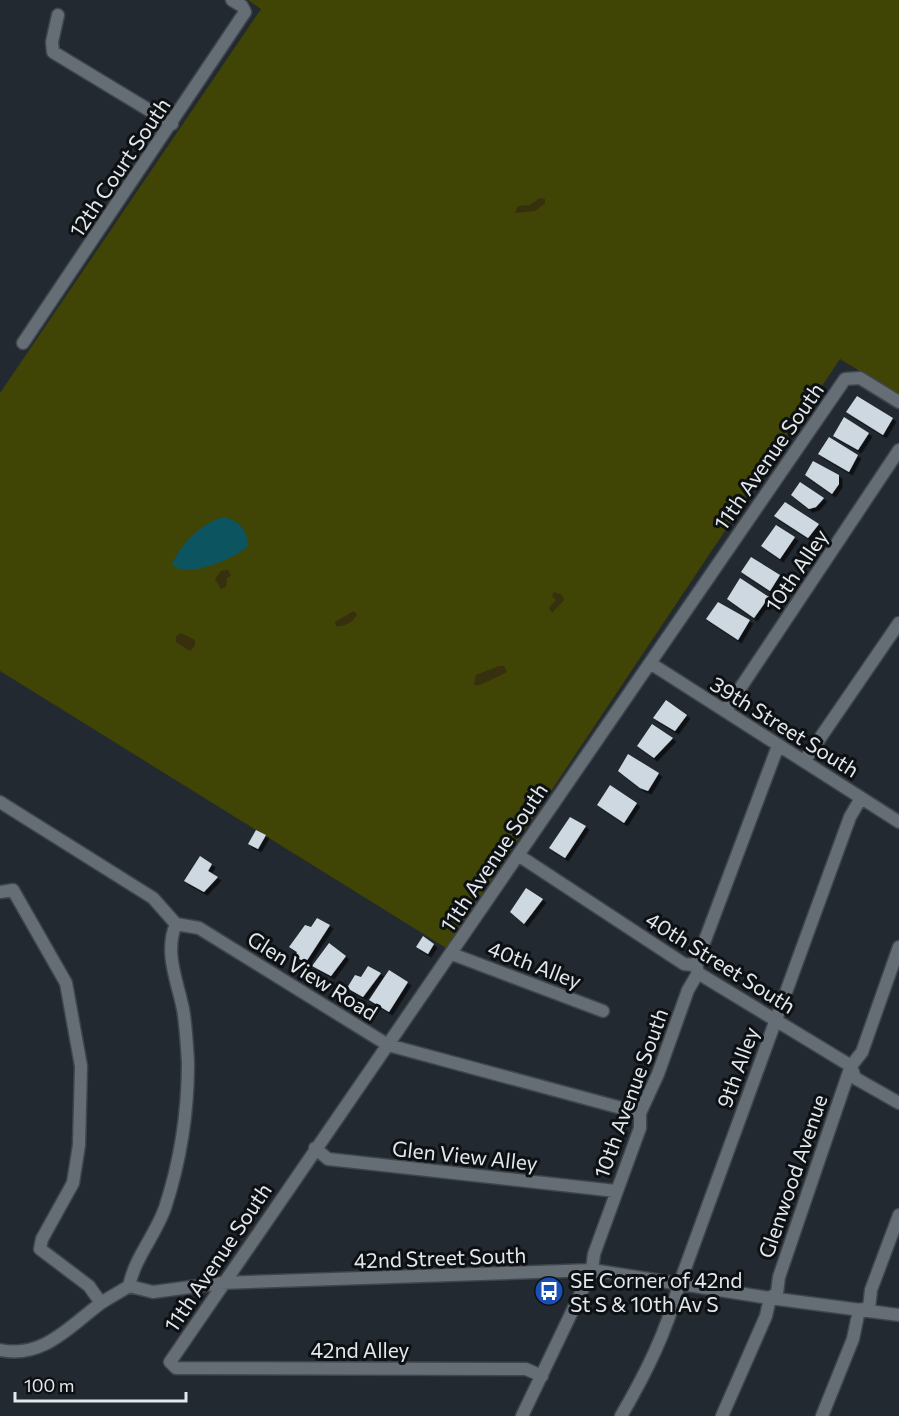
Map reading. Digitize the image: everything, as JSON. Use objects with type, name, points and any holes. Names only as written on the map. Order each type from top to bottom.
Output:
[{"type":"street","name":"12th Court South","points":[[23,343],[245,12],[242,6],[232,0]]},
{"type":"street","points":[[58,15],[52,42],[53,52],[172,124]]},
{"type":"street","name":"11th Avenue South","points":[[176,1368],[170,1362],[221,1283],[452,954],[845,379],[860,378],[899,402]]},
{"type":"street","name":"10th Alley","points":[[725,711],[899,450]]},
{"type":"street","points":[[805,760],[897,632]]},
{"type":"street","name":"39th Street South","points":[[650,663],[899,822]]},
{"type":"street","name":"10th Avenue South","points":[[522,1416],[592,1270],[594,1254],[640,1128],[640,1113],[658,1074],[688,990],[698,973],[696,964],[778,746]]},
{"type":"street","name":"9th Alley","points":[[621,1416],[661,1341],[775,1018],[849,818],[861,798]]},
{"type":"street","points":[[0,802],[153,898],[176,924],[171,936],[170,954],[184,1011],[188,1064],[181,1151],[164,1210],[133,1266],[129,1286],[101,1303],[56,1340],[24,1351],[0,1350]]},
{"type":"street","name":"40th Street South","points":[[518,855],[684,964],[694,966],[698,973],[851,1066],[855,1078],[899,1103]]},
{"type":"street","points":[[0,892],[13,890],[66,983],[81,1066],[79,1145],[73,1183],[42,1239],[40,1249],[89,1286],[101,1303]]},
{"type":"street","name":"Glen View Road","points":[[176,924],[199,928],[388,1045],[640,1113]]},
{"type":"street","name":"Glenwood Avenue","points":[[722,1416],[762,1326],[770,1298],[777,1293],[779,1277],[851,1066],[861,1052],[899,947]]},
{"type":"street","name":"40th Alley","points":[[452,954],[603,1011]]},
{"type":"street","name":"Glen View Alley","points":[[315,1148],[328,1159],[616,1191]]},
{"type":"street","points":[[822,1416],[853,1339],[858,1310],[869,1308],[871,1290],[899,1215]]},
{"type":"street","name":"42nd Street South","points":[[129,1286],[153,1292],[221,1283],[592,1270],[679,1285],[899,1315]]},
{"type":"street","name":"42nd Alley","points":[[176,1368],[526,1369],[542,1376]]},
{"type":"shaded area","points":[[248,0],[899,0],[899,395],[840,359],[446,948],[0,671],[0,393],[261,9]]},
{"type":"sand","points":[[540,198],[545,199],[545,203],[535,211],[515,213],[518,206],[530,205]]},
{"type":"sand","points":[[228,570],[231,576],[227,578],[226,587],[221,589],[215,579],[221,571]]},
{"type":"sand","points":[[554,592],[562,595],[564,600],[552,613],[549,608],[556,600],[552,596]]},
{"type":"sand","points":[[354,611],[357,614],[352,621],[336,626],[335,622]]},
{"type":"sand","points":[[181,633],[195,640],[195,646],[190,651],[176,642],[176,636]]},
{"type":"sand","points":[[504,666],[507,672],[480,685],[474,685],[476,675]]},
{"type":"water","points":[[225,517],[242,527],[248,546],[233,556],[210,566],[188,570],[172,564],[194,534],[209,523]]},
{"type":"building","points":[[857,396],[893,418],[883,435],[846,412]]},
{"type":"building","points":[[844,417],[869,433],[858,450],[833,436]]},
{"type":"building","points":[[829,437],[858,455],[849,472],[818,454]]},
{"type":"building","points":[[813,461],[839,475],[839,484],[832,494],[805,475]]},
{"type":"building","points":[[800,482],[824,498],[816,507],[809,509],[791,495]]},
{"type":"building","points":[[785,502],[819,524],[808,538],[774,516]]},
{"type":"building","points":[[776,525],[795,537],[780,559],[761,546]]},
{"type":"building","points":[[751,557],[780,575],[770,591],[741,572]]},
{"type":"building","points":[[740,578],[769,597],[754,618],[727,599]]},
{"type":"building","points":[[718,602],[750,620],[738,640],[706,619]]},
{"type":"building","points":[[666,700],[687,715],[675,731],[653,718]]},
{"type":"building","points":[[652,724],[673,738],[654,758],[637,746]]},
{"type":"building","points":[[628,754],[659,773],[648,791],[640,788],[618,771]]},
{"type":"building","points":[[610,785],[637,803],[624,823],[597,805]]},
{"type":"building","points":[[570,817],[586,826],[565,858],[549,848]]},
{"type":"building","points":[[256,830],[266,835],[258,849],[248,844]]},
{"type":"building","points":[[200,856],[212,864],[208,871],[218,877],[204,892],[184,881]]},
{"type":"building","points":[[526,888],[543,899],[524,924],[510,912]]},
{"type":"building","points":[[317,918],[330,925],[306,962],[295,957],[297,952],[289,947],[305,925],[311,927]]},
{"type":"building","points":[[423,936],[434,944],[428,954],[416,947]]},
{"type":"building","points":[[329,943],[346,956],[331,976],[312,966]]},
{"type":"building","points":[[368,966],[381,973],[363,997],[347,988],[355,975],[361,977]]},
{"type":"building","points":[[389,970],[408,982],[389,1012],[369,1000]]},
{"type":"place","name":"SE Corner of 42nd St S & 10th Av S","points":[[549,1291]]}]
